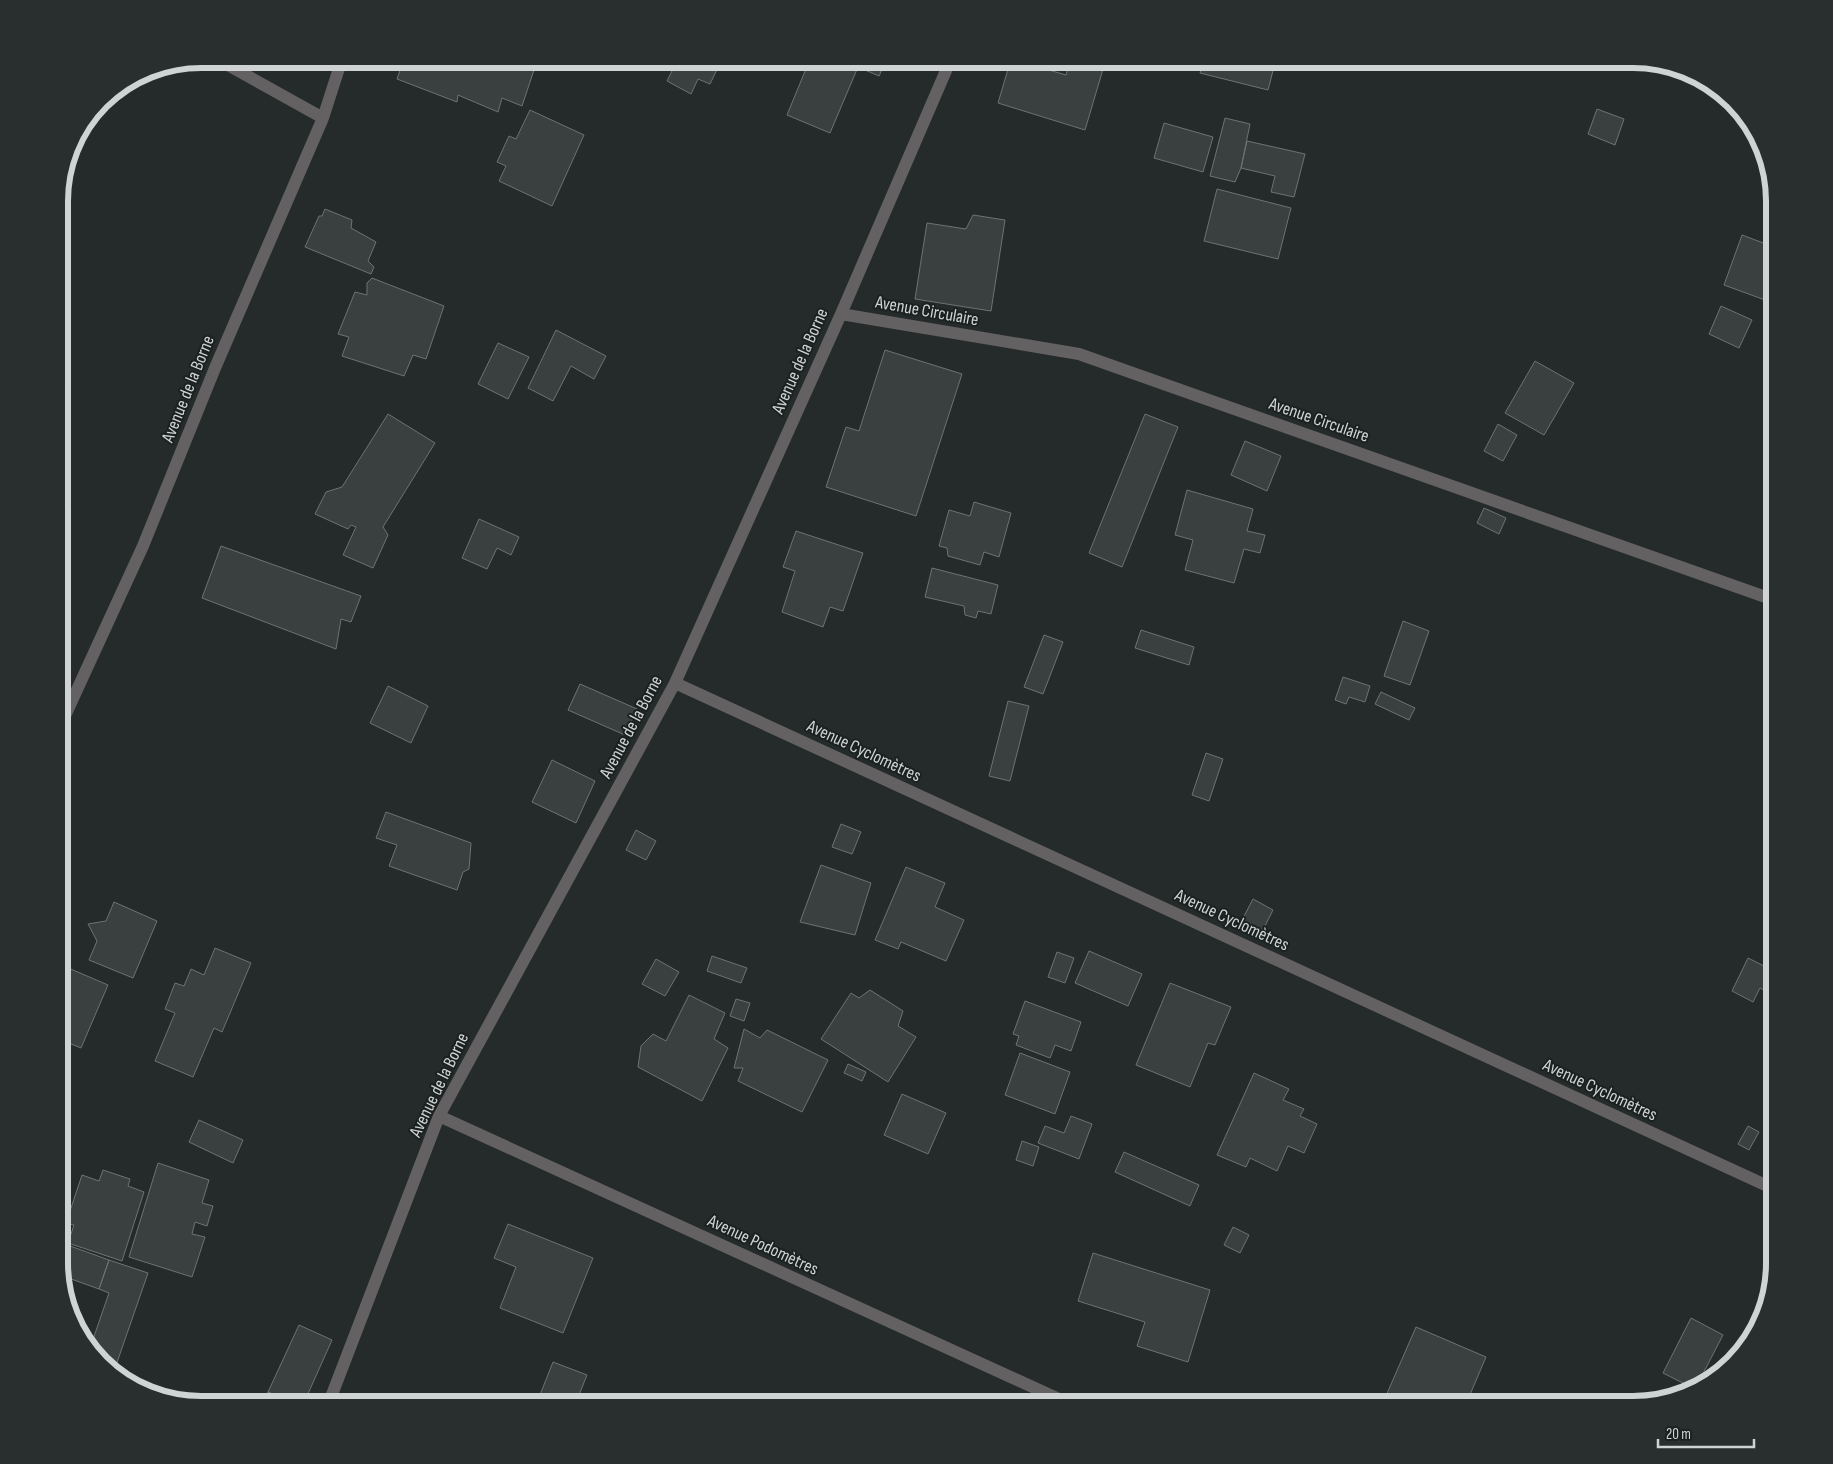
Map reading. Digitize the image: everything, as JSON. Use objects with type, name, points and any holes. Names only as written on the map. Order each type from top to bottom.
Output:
[{"type":"street","name":"Avenue de la Borne","points":[[331,1396],[439,1116],[675,683],[841,314],[947,67]]},
{"type":"street","points":[[233,68],[323,118]]},
{"type":"street","name":"Avenue de la Borne","points":[[68,709],[143,546],[215,368],[323,118],[339,68]]},
{"type":"street","name":"Avenue Circulaire","points":[[841,314],[1079,354],[1766,597]]},
{"type":"street","name":"Avenue Cyclomètres","points":[[675,683],[1766,1186]]},
{"type":"street","name":"Avenue Podomètres","points":[[439,1116],[1052,1396]]},
{"type":"building","points":[[1009,67],[1040,67],[1066,75],[1068,67],[1104,67],[1085,130],[998,103]]},
{"type":"building","points":[[1202,67],[1274,67],[1268,90],[1200,73]]},
{"type":"building","points":[[401,68],[535,68],[522,106],[502,98],[498,112],[458,95],[457,102],[397,79]]},
{"type":"building","points":[[674,68],[718,68],[710,84],[698,79],[691,94],[667,81]]},
{"type":"building","points":[[806,68],[858,68],[830,133],[787,115]]},
{"type":"building","points":[[859,68],[883,68],[879,76]]},
{"type":"building","points":[[1597,109],[1624,119],[1615,145],[1588,134]]},
{"type":"building","points":[[530,110],[584,135],[552,206],[499,181],[506,166],[497,162],[509,136],[516,139]]},
{"type":"building","points":[[1225,118],[1250,124],[1241,168],[1235,182],[1210,176]]},
{"type":"building","points":[[1164,123],[1213,137],[1203,172],[1154,158]]},
{"type":"building","points":[[1247,141],[1305,154],[1294,197],[1271,192],[1275,176],[1241,168]]},
{"type":"building","points":[[1217,189],[1291,208],[1278,259],[1204,241]]},
{"type":"building","points":[[325,209],[352,220],[351,228],[376,242],[368,261],[374,267],[371,274],[305,247],[319,216],[322,216]]},
{"type":"building","points":[[973,215],[1005,220],[991,311],[915,299],[927,223],[966,229]]},
{"type":"building","points":[[1742,235],[1766,244],[1765,300],[1724,285]]},
{"type":"building","points":[[372,278],[444,306],[426,359],[413,355],[404,376],[342,356],[349,337],[338,334],[355,292],[367,295],[367,283]]},
{"type":"building","points":[[1721,306],[1752,320],[1739,348],[1709,334]]},
{"type":"building","points":[[556,330],[606,356],[594,379],[571,366],[553,401],[528,388]]},
{"type":"building","points":[[498,343],[529,357],[508,399],[478,384]]},
{"type":"building","points":[[885,350],[962,374],[916,516],[826,487],[846,427],[859,431]]},
{"type":"building","points":[[1535,361],[1574,383],[1544,435],[1505,413]]},
{"type":"building","points":[[388,414],[435,443],[383,527],[388,535],[373,568],[343,555],[356,527],[351,525],[348,529],[315,514],[326,492],[342,487]]},
{"type":"building","points":[[1145,414],[1178,427],[1122,567],[1089,553]]},
{"type":"building","points":[[1498,424],[1517,435],[1503,461],[1484,451]]},
{"type":"building","points":[[1245,441],[1281,456],[1267,491],[1231,475]]},
{"type":"building","points":[[1187,490],[1253,509],[1247,531],[1265,535],[1260,553],[1244,549],[1234,583],[1185,570],[1193,540],[1175,535]]},
{"type":"building","points":[[974,502],[1011,513],[999,557],[984,552],[980,565],[948,556],[947,548],[939,546],[949,510],[970,516]]},
{"type":"building","points":[[1484,508],[1506,518],[1499,534],[1477,523]]},
{"type":"building","points":[[479,519],[519,537],[511,555],[497,548],[487,569],[462,558]]},
{"type":"building","points":[[796,531],[863,553],[843,611],[830,607],[823,627],[782,612],[795,571],[783,567]]},
{"type":"building","points":[[221,546],[361,596],[351,622],[341,619],[336,649],[202,598]]},
{"type":"building","points":[[932,568],[998,585],[991,614],[978,611],[976,618],[965,615],[964,606],[925,597]]},
{"type":"building","points":[[1403,621],[1429,631],[1410,685],[1384,676]]},
{"type":"building","points":[[1141,630],[1194,647],[1189,665],[1135,648]]},
{"type":"building","points":[[1044,635],[1063,642],[1043,694],[1024,687]]},
{"type":"building","points":[[1343,677],[1370,686],[1365,702],[1349,697],[1346,704],[1335,700]]},
{"type":"building","points":[[580,684],[637,709],[625,735],[568,710]]},
{"type":"building","points":[[388,686],[428,706],[411,743],[370,723]]},
{"type":"building","points":[[1381,692],[1415,708],[1409,720],[1375,704]]},
{"type":"building","points":[[1008,701],[1029,706],[1010,781],[989,776]]},
{"type":"building","points":[[1206,753],[1223,759],[1209,801],[1192,795]]},
{"type":"building","points":[[552,760],[595,781],[576,823],[532,802]]},
{"type":"building","points":[[386,812],[471,843],[469,869],[463,872],[457,890],[389,866],[397,845],[376,838]]},
{"type":"building","points":[[841,824],[861,832],[852,854],[832,847]]},
{"type":"building","points":[[636,830],[656,841],[646,860],[626,850]]},
{"type":"building","points":[[821,865],[871,883],[855,935],[800,922]]},
{"type":"building","points":[[906,867],[945,883],[935,907],[964,920],[946,961],[901,942],[898,949],[875,940]]},
{"type":"building","points":[[1253,899],[1273,910],[1263,930],[1242,920]]},
{"type":"building","points":[[114,902],[157,921],[133,978],[89,960],[97,941],[88,924],[106,921]]},
{"type":"building","points":[[215,948],[251,963],[222,1032],[214,1028],[193,1077],[155,1061],[175,1013],[165,1009],[175,983],[184,986],[191,969],[204,975]]},
{"type":"building","points":[[1089,951],[1142,974],[1128,1006],[1075,983]]},
{"type":"building","points":[[1057,952],[1074,958],[1065,983],[1048,977]]},
{"type":"building","points":[[712,956],[747,968],[741,983],[707,971]]},
{"type":"building","points":[[1748,958],[1766,967],[1766,991],[1760,988],[1753,1002],[1732,991]]},
{"type":"building","points":[[656,959],[679,972],[665,996],[642,984]]},
{"type":"building","points":[[68,968],[108,985],[81,1048],[68,1043]]},
{"type":"building","points":[[1170,983],[1231,1007],[1215,1045],[1208,1043],[1190,1087],[1136,1065]]},
{"type":"building","points":[[870,990],[903,1011],[898,1026],[916,1037],[888,1082],[821,1039],[851,993],[859,998]]},
{"type":"building","points":[[689,995],[725,1013],[714,1039],[728,1048],[702,1101],[638,1067],[641,1046],[653,1034],[666,1041]]},
{"type":"building","points":[[736,999],[750,1003],[744,1021],[730,1016]]},
{"type":"building","points":[[1025,1001],[1081,1022],[1071,1051],[1055,1045],[1050,1058],[1016,1045],[1019,1036],[1013,1034]]},
{"type":"building","points":[[744,1029],[760,1038],[767,1030],[828,1060],[802,1112],[738,1081],[743,1068],[734,1068]]},
{"type":"building","points":[[1020,1053],[1070,1072],[1055,1114],[1005,1095]]},
{"type":"building","points":[[848,1064],[866,1072],[862,1081],[844,1073]]},
{"type":"building","points":[[1254,1073],[1289,1089],[1283,1100],[1304,1109],[1300,1116],[1317,1124],[1304,1153],[1288,1146],[1277,1171],[1250,1158],[1246,1167],[1217,1155]]},
{"type":"building","points":[[902,1094],[946,1113],[928,1154],[884,1135]]},
{"type":"building","points":[[1071,1116],[1092,1124],[1079,1159],[1038,1143],[1045,1126],[1064,1133]]},
{"type":"building","points":[[199,1120],[243,1140],[233,1163],[189,1142]]},
{"type":"building","points":[[1748,1126],[1759,1132],[1749,1150],[1738,1144]]},
{"type":"building","points":[[1022,1141],[1039,1147],[1033,1166],[1016,1160]]},
{"type":"building","points":[[1124,1152],[1199,1185],[1190,1206],[1115,1172]]},
{"type":"building","points":[[158,1163],[209,1180],[202,1203],[213,1206],[207,1226],[195,1222],[192,1234],[205,1237],[192,1277],[129,1257]]},
{"type":"building","points":[[103,1170],[130,1179],[128,1186],[144,1192],[122,1261],[68,1243],[74,1225],[68,1224],[68,1217],[82,1175],[99,1181]]},
{"type":"building","points":[[508,1224],[593,1258],[563,1333],[500,1308],[516,1267],[494,1258]]},
{"type":"building","points":[[1233,1227],[1249,1235],[1240,1253],[1224,1245]]},
{"type":"building","points":[[68,1245],[109,1260],[99,1289],[69,1278]]},
{"type":"building","points":[[1093,1253],[1210,1290],[1188,1362],[1137,1346],[1145,1322],[1078,1301]]},
{"type":"building","points":[[109,1260],[148,1273],[116,1366],[92,1341],[109,1293],[99,1289]]},
{"type":"building","points":[[1691,1318],[1723,1335],[1699,1379],[1686,1385],[1663,1373]]},
{"type":"building","points":[[299,1325],[332,1340],[307,1396],[277,1396],[268,1392]]},
{"type":"building","points":[[1416,1327],[1486,1357],[1469,1396],[1386,1396]]},
{"type":"building","points":[[553,1362],[587,1375],[579,1396],[540,1396]]},
{"type":"building","points":[[268,1392],[277,1396],[266,1396]]}]
